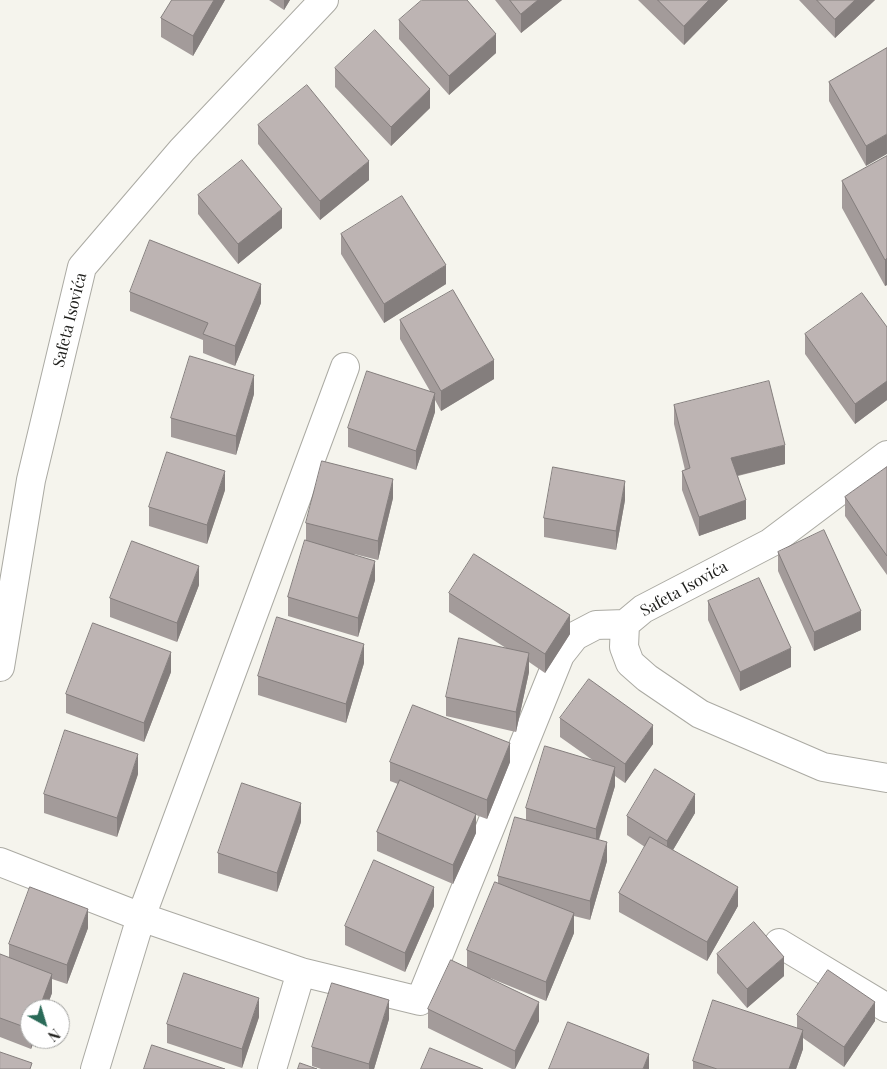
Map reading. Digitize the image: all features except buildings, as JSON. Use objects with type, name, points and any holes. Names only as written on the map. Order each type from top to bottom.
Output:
[{"type":"street","name":"Safeta Isovića","points":[[0,667],[31,480],[82,267],[182,150],[324,0]]},
{"type":"street","points":[[95,1069],[142,917],[345,367]]},
{"type":"street","name":"Safeta Isovića","points":[[887,455],[770,543],[643,608],[625,624],[624,647],[630,663],[647,678],[700,714],[823,767],[887,778]]},
{"type":"street","points":[[0,862],[142,917],[301,972],[420,1001],[560,655],[575,636],[596,624],[625,624]]},
{"type":"street","points":[[779,943],[887,1008]]},
{"type":"street","points":[[272,1069],[301,972]]}]
